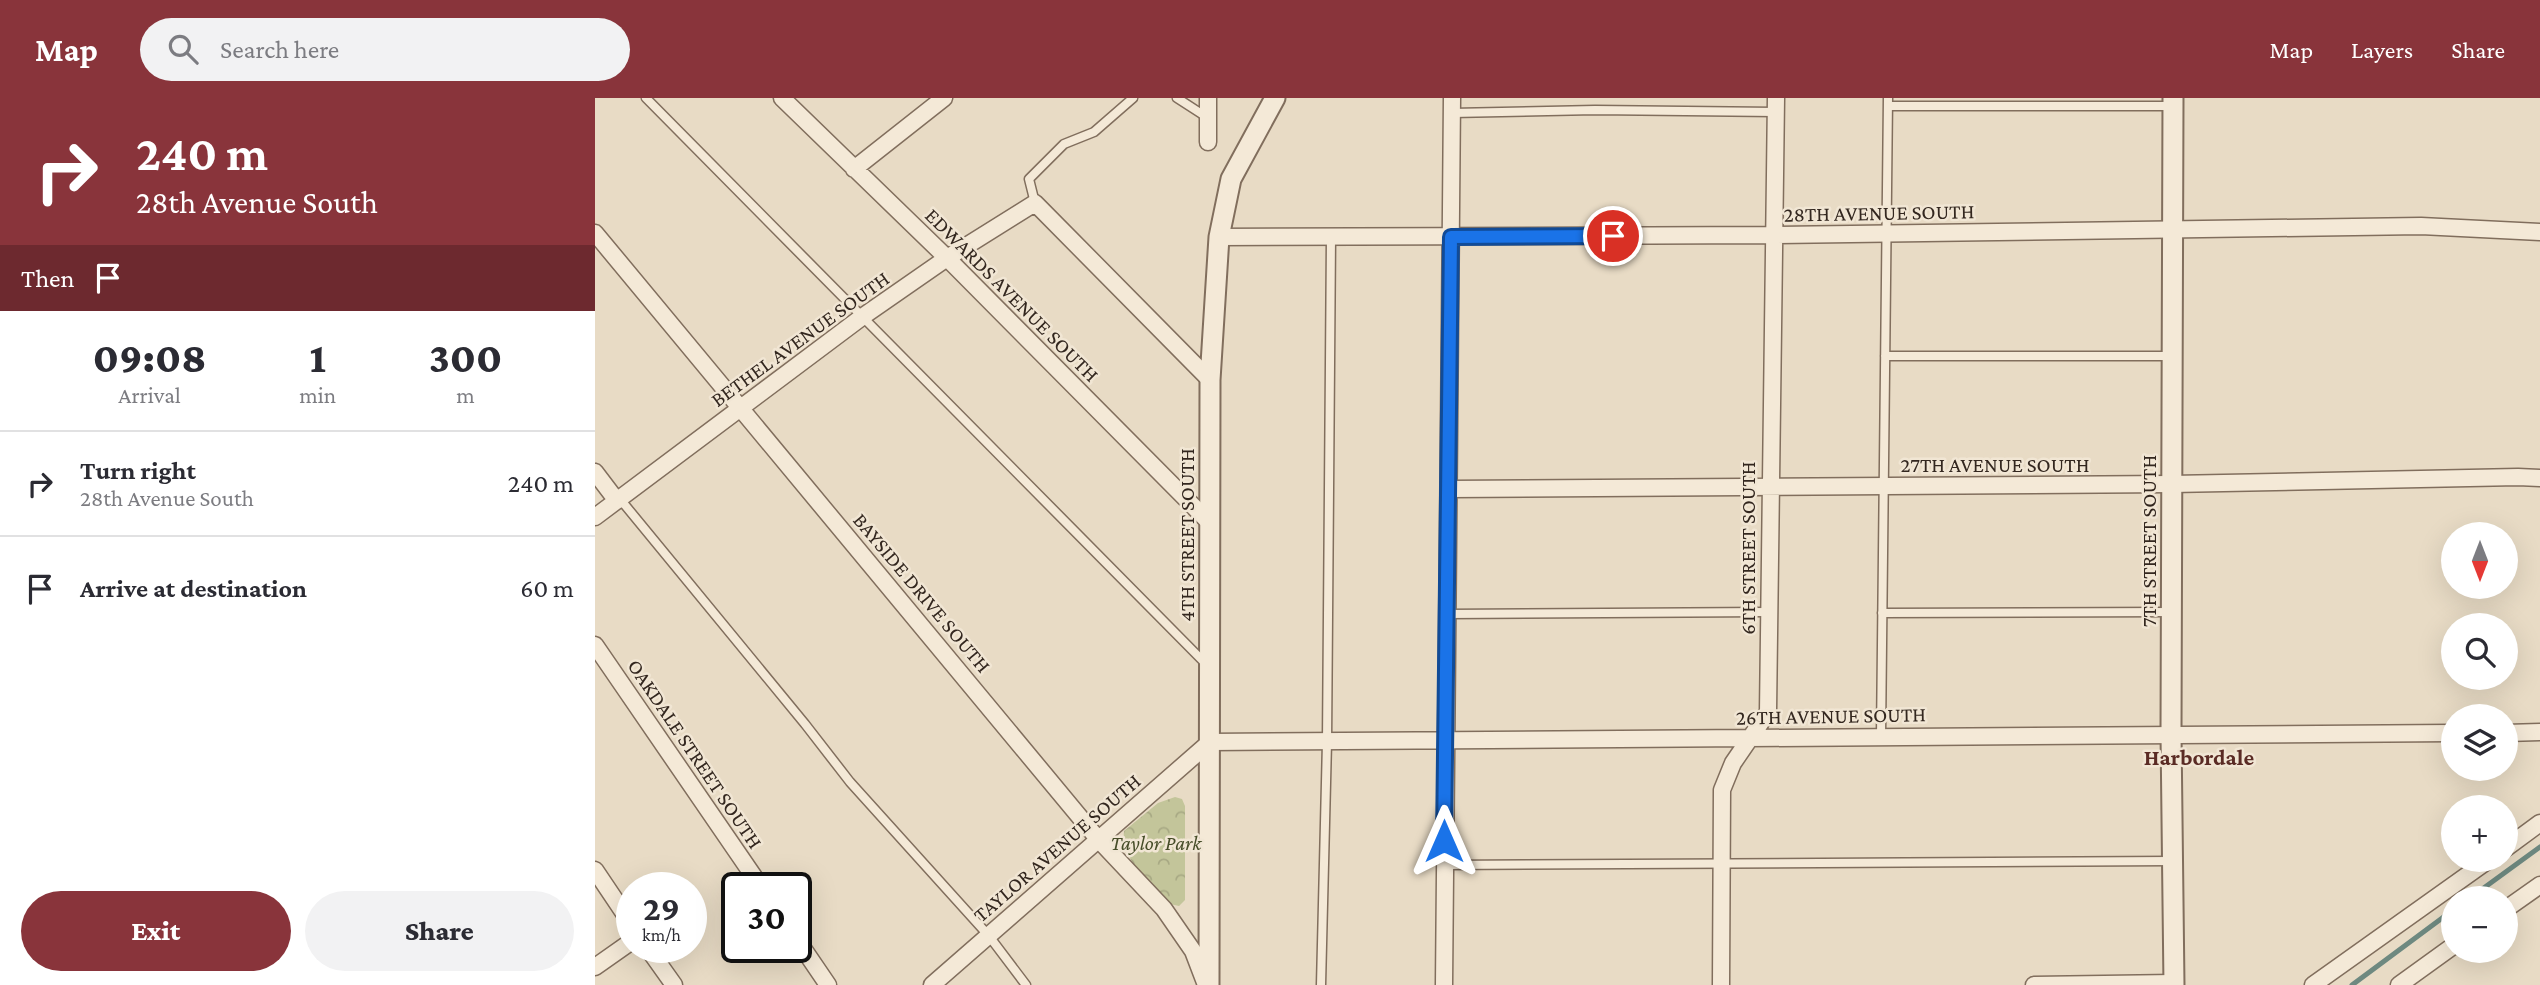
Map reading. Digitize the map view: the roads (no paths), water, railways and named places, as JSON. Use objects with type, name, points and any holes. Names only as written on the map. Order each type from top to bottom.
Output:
[{"type":"street","name":"EDWARDS AVENUE SOUTH","points":[[782,98],[947,258],[1210,523]]},
{"type":"street","points":[[854,169],[944,98]]},
{"type":"street","points":[[1208,98],[1208,142]]},
{"type":"street","name":"4TH STREET SOUTH","points":[[1207,985],[1210,380],[1219,237],[1231,179],[1275,98]]},
{"type":"street","name":"7TH STREET SOUTH","points":[[2173,102],[2171,734],[2174,984]]},
{"type":"street","name":"6TH STREET SOUTH","points":[[1721,985],[1722,790],[1733,764],[1768,712],[1776,105]]},
{"type":"street","points":[[1444,985],[1452,106]]},
{"type":"street","name":"BETHEL AVENUE SOUTH","points":[[595,517],[862,317],[947,258],[1035,203]]},
{"type":"street","points":[[1035,203],[1210,380]]},
{"type":"street","name":"28TH AVENUE SOUTH","points":[[1219,237],[1887,234],[2421,226],[2540,232]]},
{"type":"street","name":"BAYSIDE DRIVE SOUTH","points":[[595,233],[1098,839],[1171,920],[1193,951],[1207,985]]},
{"type":"street","points":[[595,472],[619,500]]},
{"type":"street","name":"27TH AVENUE SOUTH","points":[[1450,489],[1883,487],[2540,478]]},
{"type":"street","name":"OAKDALE STREET SOUTH","points":[[595,645],[751,872]]},
{"type":"street","points":[[2518,733],[2540,732]]},
{"type":"street","name":"26TH AVENUE SOUTH","points":[[1210,742],[2441,733]]},
{"type":"street","name":"TAYLOR AVENUE SOUTH","points":[[932,985],[1210,742]]},
{"type":"street","points":[[2518,839],[2540,823]]},
{"type":"street","points":[[595,870],[616,901]]},
{"type":"street","points":[[2313,985],[2472,872]]},
{"type":"street","points":[[2518,901],[2540,885]]},
{"type":"street","points":[[595,967],[616,952]]},
{"type":"street","points":[[2399,985],[2441,955]]},
{"type":"street","points":[[812,962],[828,985]]},
{"type":"street","points":[[658,963],[674,985]]},
{"type":"street","points":[[2035,985],[2174,984]]},
{"type":"lane","points":[[646,98],[1210,667]]},
{"type":"lane","points":[[1035,203],[1029,179],[1039,168],[1064,144],[1094,132],[1133,98]]},
{"type":"lane","points":[[1177,98],[1208,118]]},
{"type":"lane","points":[[1881,736],[1888,102],[2173,102]]},
{"type":"lane","points":[[1452,106],[1595,110],[1776,105]]},
{"type":"lane","points":[[1321,985],[1327,742],[1331,237]]},
{"type":"lane","points":[[1885,356],[2172,356]]},
{"type":"lane","points":[[619,500],[850,782],[989,936],[1026,985]]},
{"type":"lane","points":[[1447,614],[1768,612]]},
{"type":"lane","points":[[1882,612],[2172,612]]},
{"type":"lane","points":[[1444,865],[2173,861]]},
{"type":"waterway","points":[[2486,886],[2540,847]]},
{"type":"waterway","points":[[2352,985],[2441,919]]},
{"type":"district","name":"Harbordale","points":[[2199,757]]},
{"type":"park label","name":"Taylor Park","points":[[1156,843]]}]
